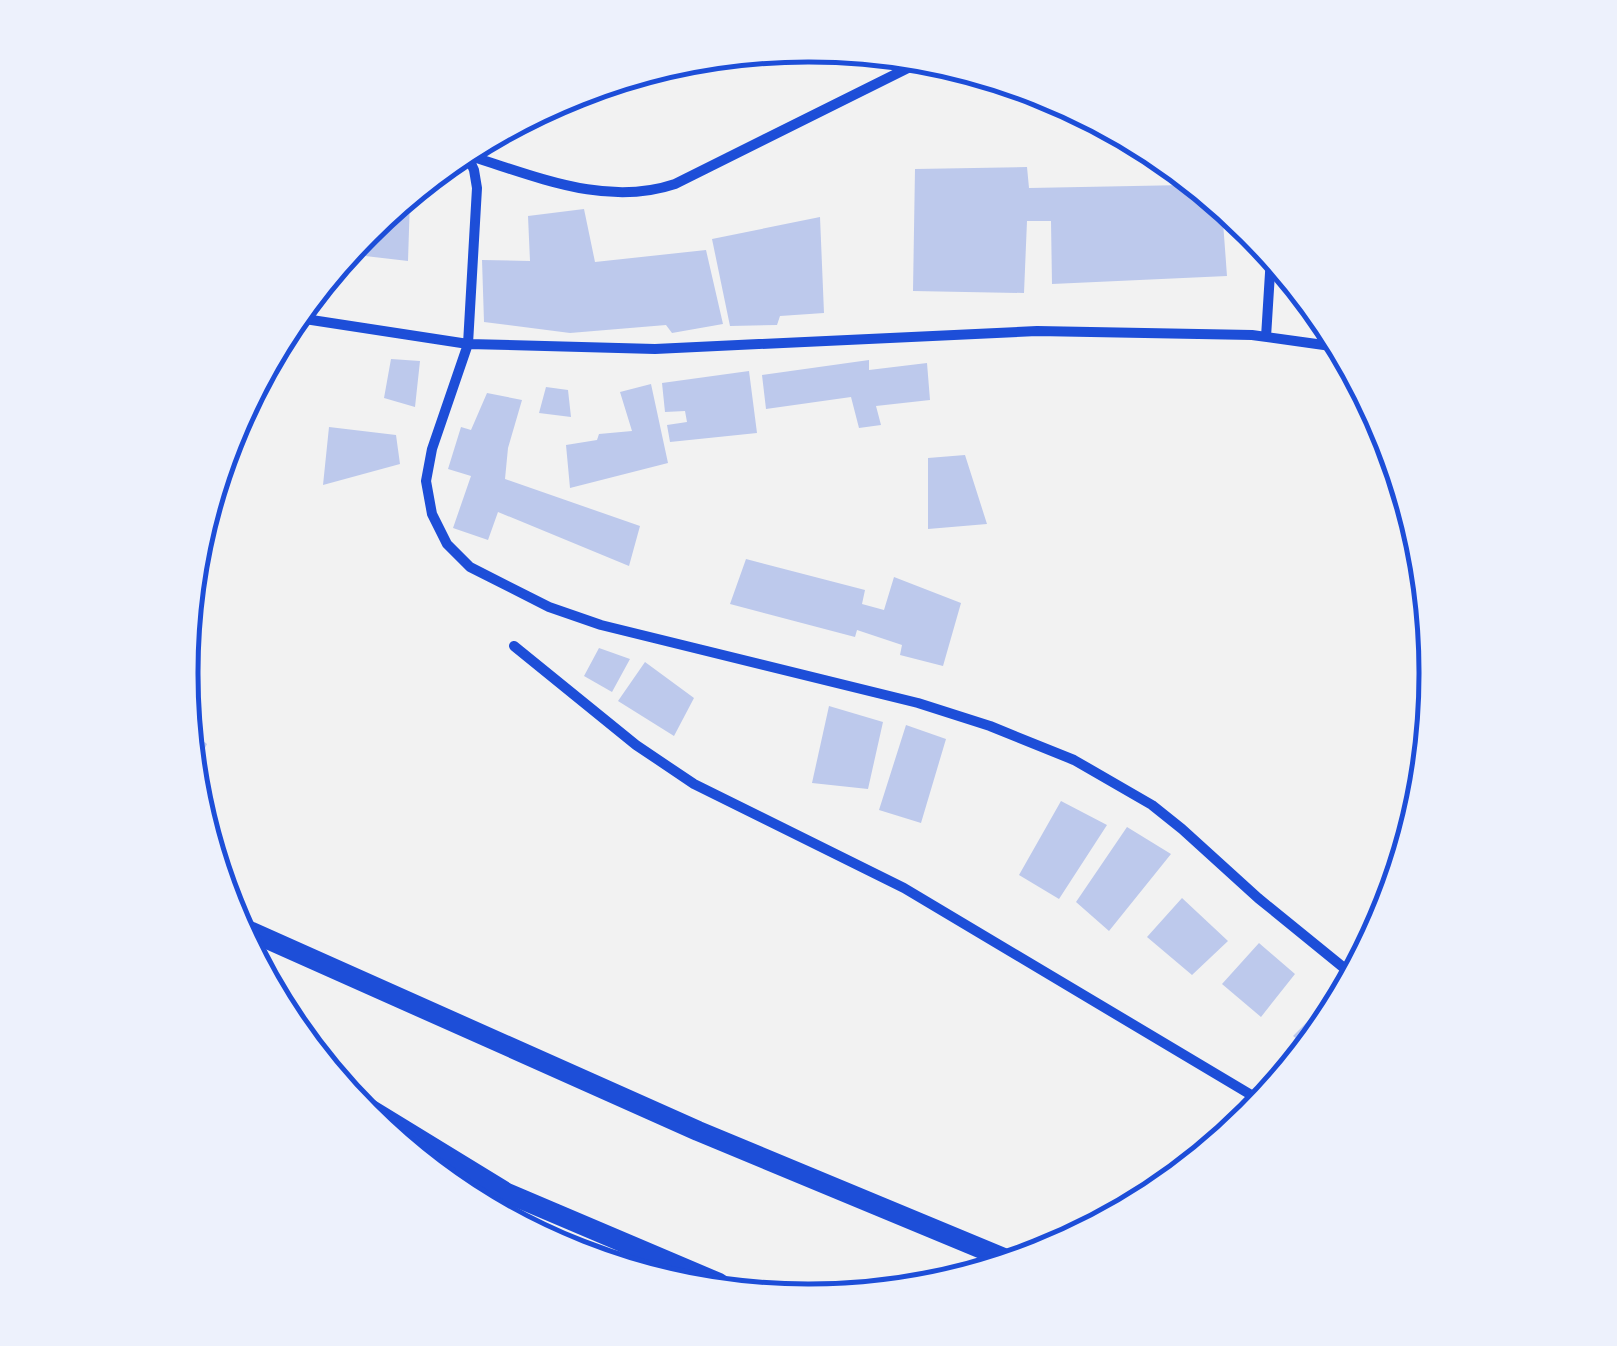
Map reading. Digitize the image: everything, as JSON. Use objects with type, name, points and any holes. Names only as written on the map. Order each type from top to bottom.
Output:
[{"type":"main road","points":[[257,934],[698,1131],[995,1254]]},
{"type":"main road","points":[[402,1128],[508,1192],[696,1273]]},
{"type":"street","points":[[477,160],[578,188],[612,193],[654,191],[903,70]]},
{"type":"street","points":[[472,163],[476,188],[468,344],[432,449],[426,481],[432,514],[446,544],[470,568],[549,607],[601,625],[918,703],[990,726],[1074,760],[1113,781],[1182,829],[1343,967]]},
{"type":"street","points":[[1266,337],[1271,274]]},
{"type":"street","points":[[311,319],[468,344],[655,349],[1038,331],[1266,337],[1323,345]]},
{"type":"street","points":[[514,646],[636,745],[694,784],[904,888],[1250,1094]]},
{"type":"building","points":[[1027,167],[1029,188],[1175,185],[1223,225],[1227,276],[1052,284],[1051,221],[1027,221],[1024,293],[913,291],[915,169]]},
{"type":"building","points":[[584,209],[595,262],[706,250],[723,324],[672,333],[666,325],[570,333],[484,322],[482,260],[530,261],[528,216]]},
{"type":"building","points":[[410,211],[408,261],[363,256]]},
{"type":"building","points":[[820,217],[824,313],[780,316],[777,325],[730,326],[712,239]]},
{"type":"building","points":[[391,359],[420,361],[415,407],[384,398]]},
{"type":"building","points":[[869,360],[869,370],[927,363],[930,400],[876,406],[881,425],[859,428],[851,397],[766,409],[762,375]]},
{"type":"building","points":[[749,371],[757,433],[670,442],[667,425],[687,422],[685,411],[665,412],[662,383]]},
{"type":"building","points":[[651,384],[668,463],[570,488],[566,445],[597,440],[599,434],[632,431],[620,392]]},
{"type":"building","points":[[546,387],[568,390],[571,417],[539,413]]},
{"type":"building","points":[[487,393],[522,400],[508,448],[505,479],[640,526],[629,566],[498,512],[488,540],[453,528],[471,476],[448,469],[461,427],[471,430]]},
{"type":"building","points":[[329,427],[396,435],[400,464],[323,485]]},
{"type":"building","points":[[965,455],[987,524],[928,529],[928,458]]},
{"type":"building","points":[[746,559],[865,590],[862,604],[884,610],[894,577],[961,603],[943,666],[900,655],[902,645],[857,630],[855,637],[730,604]]},
{"type":"building","points":[[599,648],[630,659],[612,692],[584,676]]},
{"type":"building","points":[[645,662],[694,698],[674,736],[618,701]]},
{"type":"building","points":[[829,706],[883,722],[868,789],[812,783]]},
{"type":"building","points":[[906,725],[946,739],[921,823],[879,810]]},
{"type":"building","points":[[1061,801],[1107,825],[1059,899],[1019,875]]},
{"type":"building","points":[[1127,827],[1171,854],[1109,931],[1076,902]]},
{"type":"building","points":[[1182,898],[1228,941],[1192,975],[1147,937]]},
{"type":"building","points":[[1259,943],[1295,974],[1261,1017],[1222,984]]},
{"type":"building","points":[[1314,1015],[1297,1039],[1293,1036]]}]
